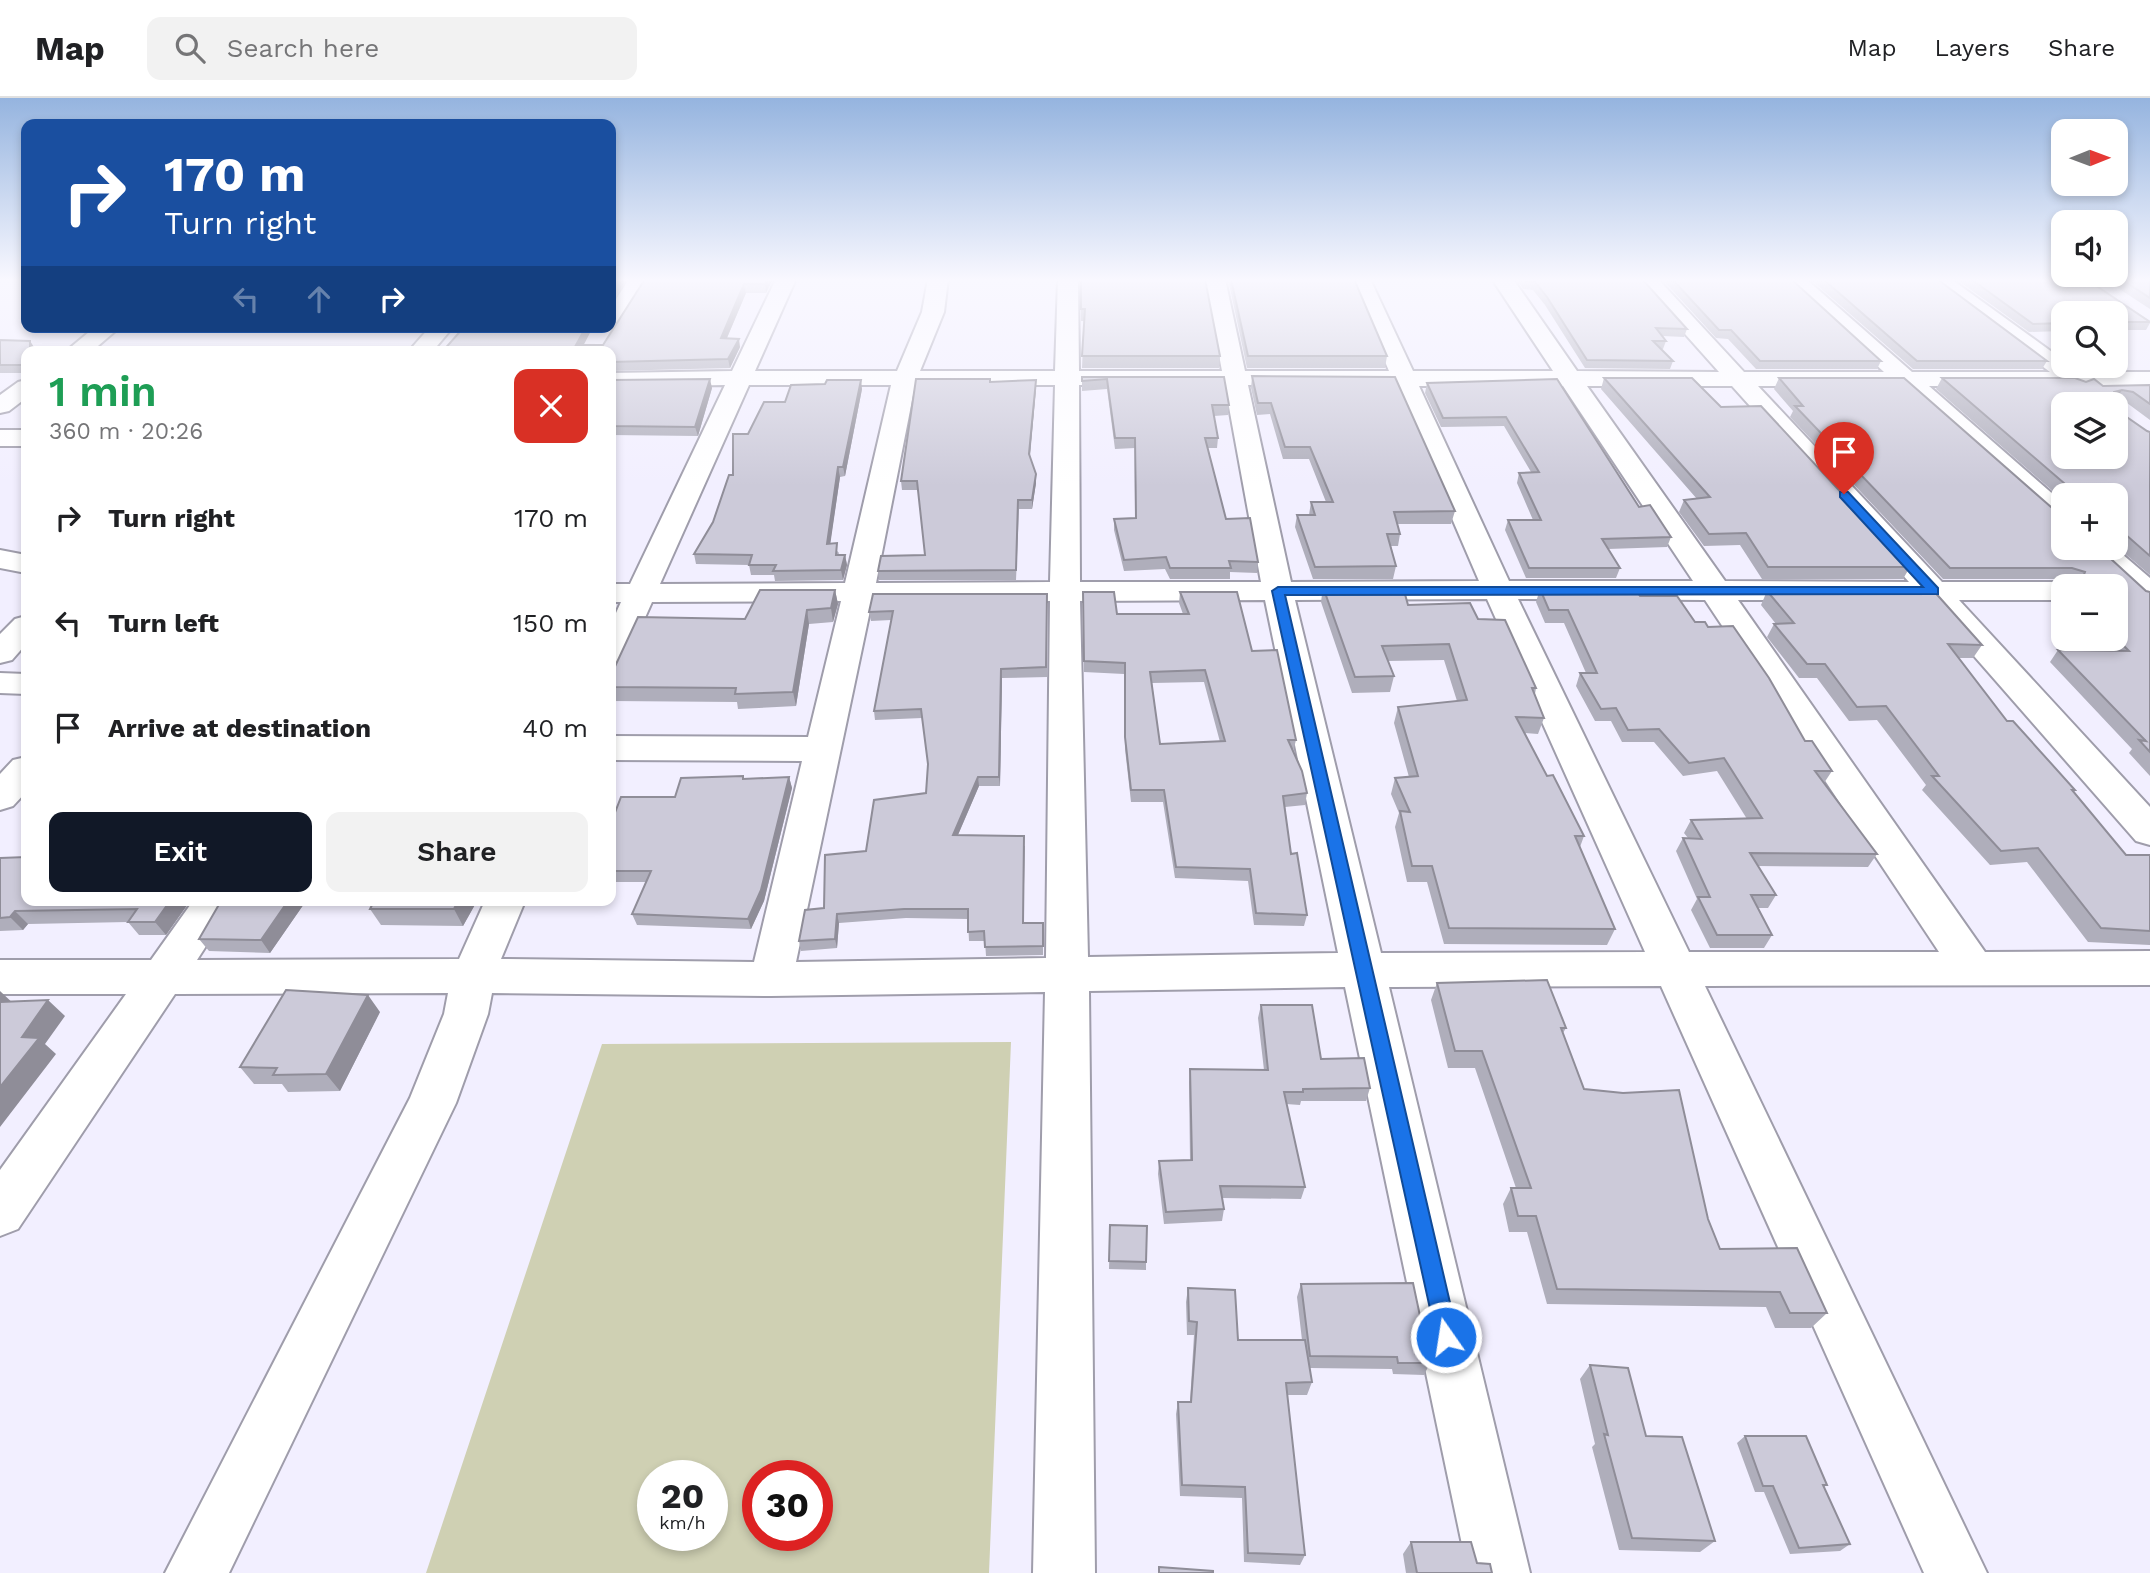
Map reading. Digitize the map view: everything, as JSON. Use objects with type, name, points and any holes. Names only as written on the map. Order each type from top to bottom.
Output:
[{"type":"street","points":[[616,635],[625,593],[754,348]]},
{"type":"street","points":[[771,979],[905,378],[919,348]]},
{"type":"street","points":[[1064,1573],[1067,973],[1065,592],[1068,348]]},
{"type":"street","points":[[1230,348],[1278,591],[1500,1573]]},
{"type":"street","points":[[1390,348],[1498,590],[1956,1573]]},
{"type":"street","points":[[1549,348],[1973,968]]},
{"type":"street","points":[[1709,348],[1934,591],[2150,831]]},
{"type":"street","points":[[1872,348],[2051,506]]},
{"type":"street","points":[[2031,348],[2092,392]]},
{"type":"street","points":[[616,380],[2150,379]]},
{"type":"street","points":[[0,380],[21,380]]},
{"type":"street","points":[[0,406],[21,391]]},
{"type":"street","points":[[0,438],[21,438]]},
{"type":"street","points":[[0,559],[21,563]]},
{"type":"street","points":[[2112,560],[2149,592]]},
{"type":"street","points":[[625,593],[2051,591]]},
{"type":"street","points":[[2128,591],[2149,592]]},
{"type":"street","points":[[0,653],[21,631]]},
{"type":"street","points":[[0,683],[21,684]]},
{"type":"street","points":[[616,748],[821,749]]},
{"type":"street","points":[[0,797],[21,774]]},
{"type":"street","points":[[0,1212],[212,906]]},
{"type":"street","points":[[196,1573],[432,1103],[466,1014],[473,976],[503,906]]},
{"type":"street","points":[[0,977],[473,976],[771,979],[1363,970],[2150,968]]},
{"type":"green space","points":[[1011,1042],[989,1573],[426,1573],[602,1044]]},
{"type":"building","points":[[0,348],[21,348],[21,365],[0,365]]},
{"type":"building","points":[[616,348],[734,348],[728,359],[616,362]]},
{"type":"building","points":[[1083,348],[1218,348],[1220,356],[1082,356]]},
{"type":"building","points":[[1246,348],[1384,348],[1387,356],[1248,356]]},
{"type":"building","points":[[1579,348],[1660,348],[1673,361],[1587,360]]},
{"type":"building","points":[[1748,348],[1867,348],[1881,361],[1760,361]]},
{"type":"building","points":[[1902,348],[2029,348],[2047,361],[1917,361]]},
{"type":"building","points":[[1252,376],[1395,377],[1455,511],[1394,512],[1400,534],[1387,534],[1396,566],[1315,567],[1297,515],[1315,515],[1311,502],[1333,502],[1310,447],[1285,447],[1271,403],[1258,403]]},
{"type":"building","points":[[1082,377],[1224,377],[1229,405],[1212,405],[1218,438],[1205,438],[1226,519],[1250,518],[1258,562],[1229,561],[1231,568],[1170,568],[1166,557],[1124,560],[1114,519],[1136,518],[1135,438],[1115,438],[1107,379],[1082,381]]},
{"type":"building","points":[[1604,378],[1692,378],[1721,407],[1761,406],[1910,567],[1768,567],[1746,533],[1709,534],[1684,500],[1710,497]]},
{"type":"building","points":[[1779,378],[1904,378],[2051,507],[2051,560],[2112,560],[2127,574],[2084,574],[2085,572],[2072,568],[1950,568],[1795,406],[1803,406]]},
{"type":"building","points":[[1942,378],[2075,378],[2086,382],[2094,379],[2103,386],[2150,385],[2150,404],[2133,392],[2122,390],[2051,392],[2051,469],[2128,469],[2128,418],[2150,432],[2150,556],[2128,537],[2128,483],[2064,483]]},
{"type":"building","points":[[710,379],[695,427],[616,426],[616,380]]},
{"type":"building","points":[[916,379],[990,379],[990,382],[1036,380],[1029,454],[1036,474],[1032,500],[1018,500],[1016,570],[878,571],[881,556],[925,555],[917,481],[901,481]]},
{"type":"building","points":[[1557,379],[1639,507],[1650,505],[1671,537],[1602,539],[1620,568],[1529,568],[1508,520],[1541,520],[1519,473],[1539,472],[1506,417],[1443,418],[1427,383]]},
{"type":"building","points":[[827,380],[861,380],[843,467],[838,467],[827,544],[837,543],[836,555],[845,555],[841,570],[773,571],[776,565],[749,565],[752,555],[694,554],[713,522],[729,475],[733,475],[733,434],[748,434],[764,402],[785,402],[791,385],[825,384]]},
{"type":"building","points":[[2128,575],[2150,592],[2150,752],[2139,740],[2146,741],[2059,651],[2129,651]]},
{"type":"building","points":[[1323,587],[1403,587],[1408,605],[1470,603],[1478,619],[1505,620],[1536,688],[1532,688],[1544,718],[1516,717],[1547,776],[1553,775],[1584,836],[1575,836],[1615,929],[1449,928],[1432,866],[1412,866],[1400,811],[1410,812],[1395,778],[1418,776],[1398,707],[1467,700],[1449,644],[1382,646],[1394,676],[1355,677]]},
{"type":"building","points":[[1540,589],[1636,590],[1640,596],[1677,596],[1695,622],[1705,622],[1708,627],[1733,626],[1769,678],[1805,741],[1812,741],[1832,771],[1815,771],[1877,854],[1750,853],[1776,895],[1751,895],[1772,935],[1717,935],[1698,897],[1710,897],[1683,838],[1702,839],[1691,820],[1762,818],[1724,758],[1689,763],[1659,729],[1628,730],[1616,708],[1601,709],[1580,673],[1597,673],[1568,610],[1549,610]]},
{"type":"building","points":[[1932,589],[1982,645],[1948,644],[2007,721],[2013,721],[2075,790],[2072,790],[2126,855],[2150,855],[2150,931],[2101,928],[2038,848],[2001,851],[1932,776],[1939,776],[1886,706],[1857,707],[1825,664],[1807,664],[1774,624],[1794,623],[1767,591]]},
{"type":"building","points":[[760,590],[835,590],[831,608],[807,610],[793,692],[735,694],[736,688],[616,687],[616,664],[638,617],[745,619]]},
{"type":"building","points":[[1083,592],[1114,592],[1117,614],[1189,614],[1180,592],[1237,592],[1252,651],[1277,650],[1296,740],[1288,740],[1302,771],[1307,793],[1283,796],[1291,854],[1297,853],[1307,915],[1256,913],[1250,869],[1176,867],[1164,790],[1131,790],[1125,737],[1125,663],[1084,661]],"holes":[[[1205,670],[1225,741],[1160,744],[1150,672]]]},
{"type":"building","points":[[873,594],[1047,594],[1046,667],[1001,669],[999,777],[978,777],[953,835],[1024,836],[1023,923],[1043,923],[1043,946],[985,947],[984,931],[968,932],[968,909],[904,909],[837,914],[835,939],[799,941],[805,910],[824,908],[825,855],[866,851],[874,800],[926,793],[928,764],[921,709],[874,711],[893,611],[869,612]]},
{"type":"building","points":[[789,777],[761,890],[748,919],[632,914],[651,871],[616,871],[616,810],[621,797],[675,797],[681,778]]},
{"type":"building","points":[[21,857],[21,906],[166,906],[155,922],[128,922],[137,909],[15,911],[10,917],[0,918],[0,858]]},
{"type":"building","points":[[218,906],[285,906],[261,940],[199,939]]},
{"type":"building","points":[[372,906],[456,906],[454,909],[370,909]]},
{"type":"building","points":[[1547,980],[1566,1028],[1561,1028],[1584,1089],[1623,1093],[1679,1090],[1708,1219],[1720,1249],[1797,1248],[1827,1313],[1790,1313],[1780,1292],[1557,1289],[1536,1216],[1518,1216],[1511,1188],[1531,1188],[1482,1051],[1455,1051],[1437,983]]},
{"type":"building","points":[[286,990],[368,995],[326,1074],[273,1075],[277,1068],[240,1067]]},
{"type":"building","points":[[48,1000],[22,1037],[39,1038],[0,1087],[0,1002]]},
{"type":"building","points":[[1261,1005],[1312,1005],[1321,1059],[1364,1058],[1370,1088],[1303,1089],[1303,1092],[1284,1092],[1305,1187],[1220,1186],[1224,1209],[1166,1212],[1159,1161],[1192,1160],[1190,1069],[1268,1070]]},
{"type":"building","points":[[1110,1225],[1147,1226],[1146,1262],[1109,1261]]},
{"type":"building","points":[[1413,1283],[1430,1363],[1398,1363],[1397,1357],[1310,1356],[1301,1284]]},
{"type":"building","points":[[1188,1288],[1235,1290],[1238,1340],[1305,1340],[1312,1382],[1286,1383],[1305,1555],[1248,1553],[1245,1487],[1182,1485],[1178,1402],[1191,1402],[1197,1322],[1189,1321]]},
{"type":"building","points":[[1590,1365],[1628,1368],[1646,1436],[1682,1437],[1715,1541],[1632,1538],[1604,1434],[1608,1435]]},
{"type":"building","points":[[1745,1436],[1806,1436],[1827,1485],[1823,1485],[1850,1544],[1799,1548],[1773,1486],[1763,1486]]},
{"type":"building","points":[[1411,1542],[1471,1542],[1477,1563],[1490,1564],[1492,1573],[1417,1573]]},
{"type":"building","points":[[1159,1567],[1213,1571],[1213,1573],[1159,1573]]},
{"type":"route","points":[[1446,1337],[1278,591],[1934,591],[1844,494]]}]
